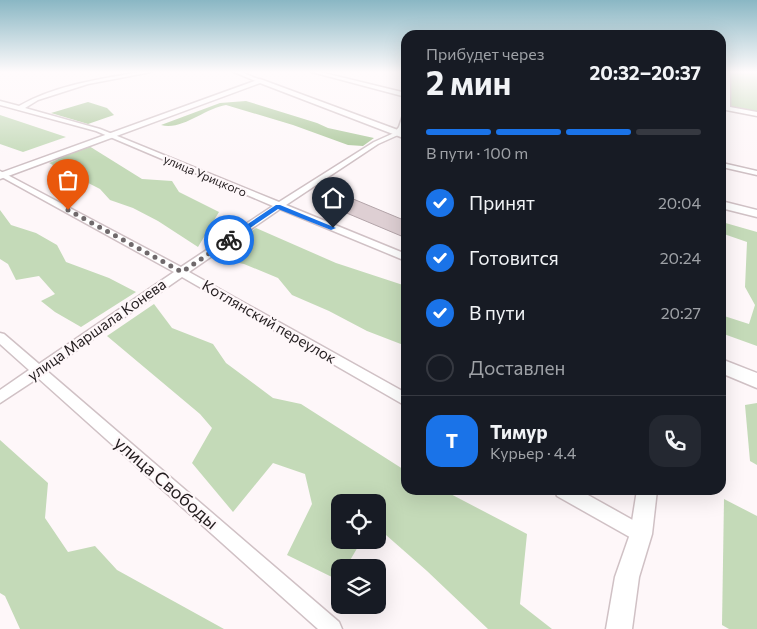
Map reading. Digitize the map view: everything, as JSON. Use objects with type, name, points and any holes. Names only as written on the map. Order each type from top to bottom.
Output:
[{"type":"street","points":[[21,108],[32,101]]},
{"type":"street","points":[[1,174],[205,101]]},
{"type":"street","points":[[313,101],[401,135]]},
{"type":"street","name":"улица Урицкого","points":[[0,103],[108,135],[401,256]]},
{"type":"street","points":[[726,107],[757,114]]},
{"type":"street","name":"улица Маршала Конева","points":[[0,396],[278,206],[376,143],[401,135]]},
{"type":"street","points":[[726,165],[757,173]]},
{"type":"street","name":"Котлянский переулок","points":[[1,174],[182,272],[401,397]]},
{"type":"street","points":[[726,205],[757,214]]},
{"type":"street","name":"улица Свободы","points":[[0,337],[332,629]]},
{"type":"street","points":[[726,368],[757,380]]},
{"type":"street","points":[[572,495],[641,534]]},
{"type":"street","points":[[619,629],[627,577],[641,534],[646,495]]},
{"type":"green space","points":[[247,101],[328,128],[374,138],[363,146],[348,145],[293,125],[226,105],[177,125],[161,125],[220,103]]},
{"type":"green space","points":[[726,101],[757,101],[757,112],[726,106]]},
{"type":"green space","points":[[88,102],[107,108],[114,115],[88,124],[51,113]]},
{"type":"green space","points":[[0,115],[66,137],[23,152],[0,144]]},
{"type":"green space","points":[[89,146],[142,179],[172,181],[179,192],[219,212],[198,247],[158,221],[133,208],[110,200],[100,189],[49,163]]},
{"type":"green space","points":[[0,210],[11,225],[36,233],[57,245],[66,262],[109,278],[136,292],[81,327],[55,312],[41,301],[55,294],[39,276],[16,280],[8,264],[0,259]]},
{"type":"green space","points":[[726,223],[757,232],[757,346],[726,335],[726,317],[749,324],[755,305],[745,287],[747,242],[726,235]]},
{"type":"green space","points":[[256,228],[336,263],[401,284],[401,344],[367,331],[329,311],[292,295],[278,278],[244,264],[215,258]]},
{"type":"green space","points":[[154,304],[172,328],[213,344],[226,363],[273,398],[301,404],[401,468],[401,495],[453,495],[527,534],[520,604],[552,629],[488,629],[386,535],[386,494],[331,494],[331,549],[357,549],[351,559],[331,559],[331,577],[287,555],[312,504],[305,474],[273,463],[233,512],[192,463],[212,428],[200,414],[107,336]]},
{"type":"green space","points":[[757,403],[757,465],[750,461],[745,405]]},
{"type":"green space","points":[[0,440],[48,483],[45,518],[68,552],[95,546],[117,570],[224,629],[20,629],[5,596],[0,593]]},
{"type":"green space","points":[[724,499],[757,516],[757,629],[729,629],[722,625]]},
{"type":"building","points":[[334,191],[401,219],[401,236],[318,201]]},
{"type":"way so far","points":[[68,210],[182,272],[229,240]]},
{"type":"route","points":[[229,240],[278,206],[333,228]]}]
